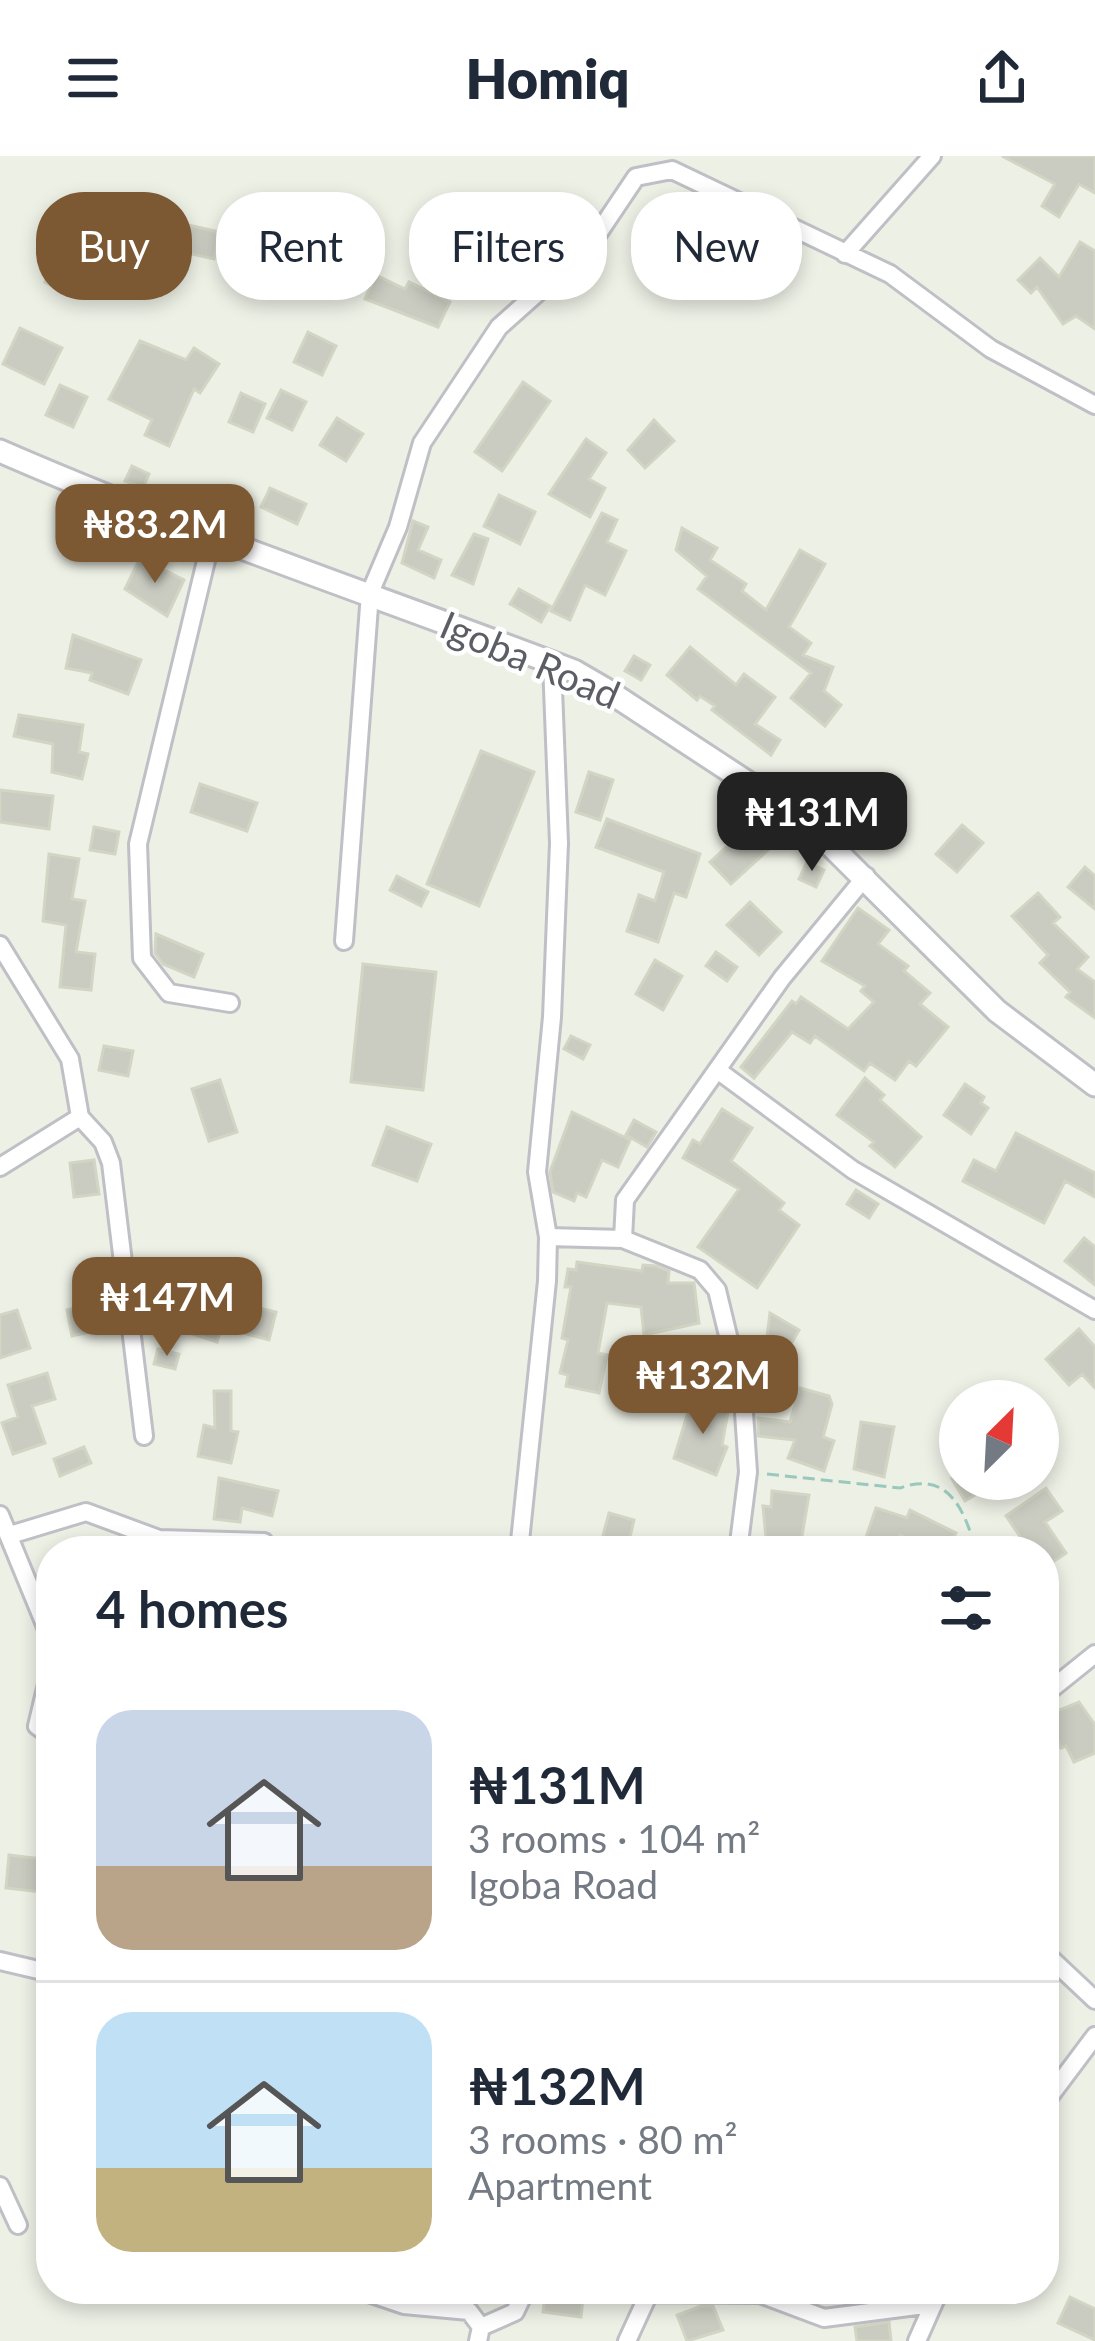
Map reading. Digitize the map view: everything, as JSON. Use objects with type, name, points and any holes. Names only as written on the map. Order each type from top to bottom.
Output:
[{"type":"street","points":[[845,254],[932,156]]},
{"type":"street","points":[[344,941],[370,593],[398,527],[422,443],[500,327],[590,247],[636,177],[672,170],[890,274],[991,349],[1095,405]]},
{"type":"street","name":"Igoba Road","points":[[1,453],[211,540],[370,593],[552,663],[646,712],[806,821],[997,1012],[1095,1085]]},
{"type":"street","points":[[211,540],[137,844],[138,934],[142,958],[169,993],[230,1003]]},
{"type":"street","points":[[520,1536],[548,1237],[537,1172],[552,1018],[560,803],[552,663]]},
{"type":"street","points":[[623,1239],[625,1200],[632,1187],[720,1072],[782,978],[866,876]]},
{"type":"street","points":[[0,945],[70,1059],[80,1117],[103,1142],[111,1163],[144,1436]]},
{"type":"street","points":[[720,1072],[853,1170],[1095,1310]]},
{"type":"street","points":[[0,1167],[80,1117]]},
{"type":"street","points":[[548,1237],[623,1239],[700,1270],[717,1290],[743,1398],[748,1472],[740,1536]]},
{"type":"street","points":[[10,1535],[86,1512],[152,1536]]},
{"type":"street","points":[[0,1515],[36,1601]]},
{"type":"street","points":[[1059,1685],[1095,1654]]},
{"type":"street","points":[[1078,1672],[1095,1687]]},
{"type":"street","points":[[0,1961],[36,1969]]},
{"type":"street","points":[[1059,1966],[1095,2000]]},
{"type":"street","points":[[1059,2084],[1095,2036]]},
{"type":"street","points":[[0,2186],[18,2224]]},
{"type":"street","points":[[401,2304],[469,2312],[480,2334],[515,2312],[519,2304]]},
{"type":"street","points":[[627,2341],[644,2304]]},
{"type":"street","points":[[787,2304],[824,2318],[895,2304]]},
{"type":"street","points":[[917,2341],[933,2304]]},
{"type":"path","points":[[748,1472],[900,1488],[915,1483],[939,1486],[956,1497],[970,1536]]},
{"type":"building","points":[[1002,156],[1095,156],[1095,193],[1079,184],[1059,217],[1042,206],[1055,184]]},
{"type":"building","points":[[192,226],[216,231],[214,259],[192,254]]},
{"type":"building","points":[[1080,242],[1095,251],[1095,329],[1076,316],[1063,324],[1037,287],[1031,293],[1018,280],[1040,258],[1059,277]]},
{"type":"building","points":[[385,279],[405,289],[409,282],[409,300],[450,302],[438,327],[368,300],[385,300]]},
{"type":"building","points":[[20,328],[62,348],[44,384],[3,364]]},
{"type":"building","points":[[308,332],[336,346],[322,375],[294,362]]},
{"type":"building","points":[[140,341],[186,360],[194,348],[219,364],[200,393],[194,389],[169,446],[145,435],[152,420],[109,399]]},
{"type":"building","points":[[523,382],[550,401],[502,471],[475,452]]},
{"type":"building","points":[[60,385],[87,397],[73,427],[46,415]]},
{"type":"building","points":[[281,390],[306,402],[292,430],[267,418]]},
{"type":"building","points":[[241,393],[265,404],[253,432],[229,422]]},
{"type":"building","points":[[337,418],[363,434],[346,461],[320,445]]},
{"type":"building","points":[[654,420],[674,441],[645,468],[628,450]]},
{"type":"building","points":[[586,439],[606,453],[589,479],[605,488],[590,517],[549,494]]},
{"type":"building","points":[[132,466],[149,474],[143,488],[125,481]]},
{"type":"building","points":[[270,488],[306,504],[297,524],[261,507]]},
{"type":"building","points":[[499,495],[535,512],[520,544],[484,526]]},
{"type":"building","points":[[602,513],[617,520],[607,542],[626,551],[605,595],[585,585],[570,620],[551,611]]},
{"type":"building","points":[[413,521],[428,527],[418,550],[441,560],[434,578],[402,563]]},
{"type":"building","points":[[682,528],[717,548],[710,560],[746,584],[742,591],[766,610],[800,550],[825,564],[789,627],[811,643],[803,655],[833,667],[824,691],[841,705],[825,726],[791,698],[811,673],[698,589],[707,576],[676,550]]},
{"type":"building","points":[[474,534],[488,539],[473,584],[452,575]]},
{"type":"building","points":[[140,558],[184,580],[167,616],[125,589]]},
{"type":"building","points":[[519,589],[550,606],[541,622],[510,604]]},
{"type":"building","points":[[73,635],[141,660],[128,694],[90,680],[92,673],[66,668]]},
{"type":"building","points":[[690,647],[736,685],[744,674],[775,697],[755,724],[780,740],[771,755],[712,710],[715,706],[700,696],[697,700],[667,675]]},
{"type":"building","points":[[634,656],[650,665],[641,680],[625,671]]},
{"type":"building","points":[[19,715],[83,725],[79,752],[88,754],[82,779],[52,772],[53,744],[14,736]]},
{"type":"building","points":[[481,751],[534,772],[479,906],[427,884]]},
{"type":"building","points":[[589,772],[613,780],[600,820],[576,812]]},
{"type":"building","points":[[200,784],[257,803],[247,831],[191,812]]},
{"type":"building","points":[[0,790],[53,796],[49,829],[0,822]]},
{"type":"building","points":[[844,797],[866,815],[854,830],[831,813]]},
{"type":"building","points":[[607,819],[700,854],[686,897],[674,893],[658,942],[627,931],[639,895],[655,901],[664,872],[596,847]]},
{"type":"building","points":[[962,825],[983,843],[957,872],[936,854]]},
{"type":"building","points":[[94,827],[119,832],[115,854],[90,850]]},
{"type":"building","points":[[748,827],[769,849],[731,884],[710,862]]},
{"type":"building","points":[[49,854],[79,859],[72,899],[85,901],[76,952],[95,954],[91,990],[60,987],[66,925],[43,921]]},
{"type":"building","points":[[807,862],[824,870],[816,887],[799,879]]},
{"type":"building","points":[[1085,867],[1095,876],[1095,909],[1068,887]]},
{"type":"building","points":[[397,876],[428,892],[421,906],[390,890]]},
{"type":"building","points":[[1038,893],[1060,917],[1053,923],[1088,957],[1077,969],[1095,982],[1095,1018],[1066,997],[1070,992],[1040,963],[1048,955],[1012,916]]},
{"type":"building","points":[[750,902],[781,932],[759,955],[727,925]]},
{"type":"building","points":[[858,908],[889,930],[878,944],[908,966],[904,971],[930,993],[920,1004],[948,1027],[916,1066],[909,1061],[895,1080],[870,1063],[864,1071],[815,1036],[810,1043],[792,1032],[754,1078],[741,1067],[792,1001],[796,1004],[801,997],[848,1029],[874,1002],[861,991],[865,986],[822,961]]},
{"type":"building","points":[[156,934],[203,954],[194,977],[163,964],[155,953]]},
{"type":"building","points":[[716,952],[737,967],[727,981],[706,966]]},
{"type":"building","points":[[655,960],[682,976],[663,1010],[636,994]]},
{"type":"building","points":[[363,964],[436,972],[423,1090],[351,1082]]},
{"type":"building","points":[[571,1036],[590,1045],[583,1059],[564,1049]]},
{"type":"building","points":[[104,1046],[133,1051],[128,1076],[99,1070]]},
{"type":"building","points":[[865,1078],[884,1095],[880,1100],[921,1137],[895,1167],[870,1146],[874,1142],[837,1115]]},
{"type":"building","points":[[220,1080],[237,1132],[209,1141],[192,1089]]},
{"type":"building","points":[[965,1084],[984,1097],[981,1103],[988,1108],[971,1134],[944,1115]]},
{"type":"building","points":[[722,1109],[752,1128],[731,1161],[784,1203],[779,1210],[799,1225],[757,1288],[698,1247],[739,1189],[683,1158],[693,1140],[700,1144]]},
{"type":"building","points":[[572,1112],[630,1140],[618,1167],[602,1160],[586,1197],[577,1193],[574,1201],[553,1192],[550,1172]]},
{"type":"building","points":[[634,1120],[656,1132],[647,1147],[626,1135]]},
{"type":"building","points":[[387,1127],[431,1144],[417,1181],[373,1165]]},
{"type":"building","points":[[1016,1133],[1095,1173],[1095,1197],[1065,1181],[1044,1223],[963,1181],[974,1160],[996,1171]]},
{"type":"building","points":[[94,1160],[99,1194],[74,1197],[70,1163]]},
{"type":"building","points":[[856,1190],[878,1204],[869,1218],[847,1204]]},
{"type":"building","points":[[1084,1238],[1095,1247],[1095,1285],[1065,1261]]},
{"type":"building","points":[[577,1262],[642,1271],[643,1265],[656,1266],[669,1271],[668,1283],[694,1283],[699,1323],[644,1335],[641,1307],[607,1303],[598,1353],[607,1355],[599,1393],[566,1386],[568,1375],[560,1373],[568,1340],[562,1338],[571,1287],[565,1287],[568,1269],[576,1270]]},
{"type":"building","points":[[98,1303],[104,1329],[72,1336],[67,1310]]},
{"type":"building","points":[[242,1304],[276,1312],[269,1340],[235,1331]]},
{"type":"building","points":[[17,1310],[30,1348],[0,1358],[0,1315]]},
{"type":"building","points":[[770,1313],[799,1330],[788,1349],[782,1346],[779,1352],[766,1345]]},
{"type":"building","points":[[200,1315],[223,1322],[217,1342],[193,1334]]},
{"type":"building","points":[[1079,1329],[1095,1347],[1095,1388],[1082,1374],[1069,1385],[1046,1359]]},
{"type":"building","points":[[158,1349],[179,1354],[175,1369],[154,1364]]},
{"type":"building","points":[[47,1373],[55,1399],[32,1406],[45,1443],[13,1454],[2,1423],[18,1417],[8,1385]]},
{"type":"building","points":[[800,1388],[829,1396],[832,1404],[823,1437],[834,1441],[824,1471],[788,1458],[795,1440],[758,1436],[758,1418],[790,1422]]},
{"type":"building","points":[[214,1391],[231,1391],[231,1431],[238,1432],[231,1463],[198,1456],[204,1425],[215,1428]]},
{"type":"building","points":[[692,1399],[728,1412],[722,1445],[727,1447],[716,1475],[674,1458]]},
{"type":"building","points":[[861,1422],[894,1427],[884,1477],[854,1469]]},
{"type":"building","points":[[84,1447],[91,1463],[60,1476],[54,1459]]},
{"type":"building","points":[[219,1478],[278,1491],[272,1516],[242,1508],[240,1522],[214,1519]]},
{"type":"building","points":[[772,1491],[809,1495],[802,1536],[766,1536],[763,1506],[771,1507]]},
{"type":"building","points":[[1029,1500],[1054,1500],[1062,1511],[1045,1522],[1054,1536],[1020,1536],[1006,1516]]},
{"type":"building","points":[[876,1508],[907,1518],[910,1510],[956,1533],[955,1536],[866,1536]]},
{"type":"building","points":[[609,1513],[634,1520],[630,1536],[603,1536]]},
{"type":"building","points":[[1079,1702],[1095,1725],[1095,1753],[1074,1762],[1066,1746],[1061,1748],[1059,1710]]},
{"type":"building","points":[[9,1855],[36,1858],[36,1891],[6,1888]]},
{"type":"building","points":[[1070,2297],[1095,2309],[1095,2340],[1058,2323]]},
{"type":"building","points":[[544,2304],[582,2304],[581,2317],[543,2312]]},
{"type":"building","points":[[713,2306],[723,2330],[687,2341],[677,2315]]},
{"type":"building","points":[[889,2322],[891,2341],[857,2341],[855,2327]]}]
